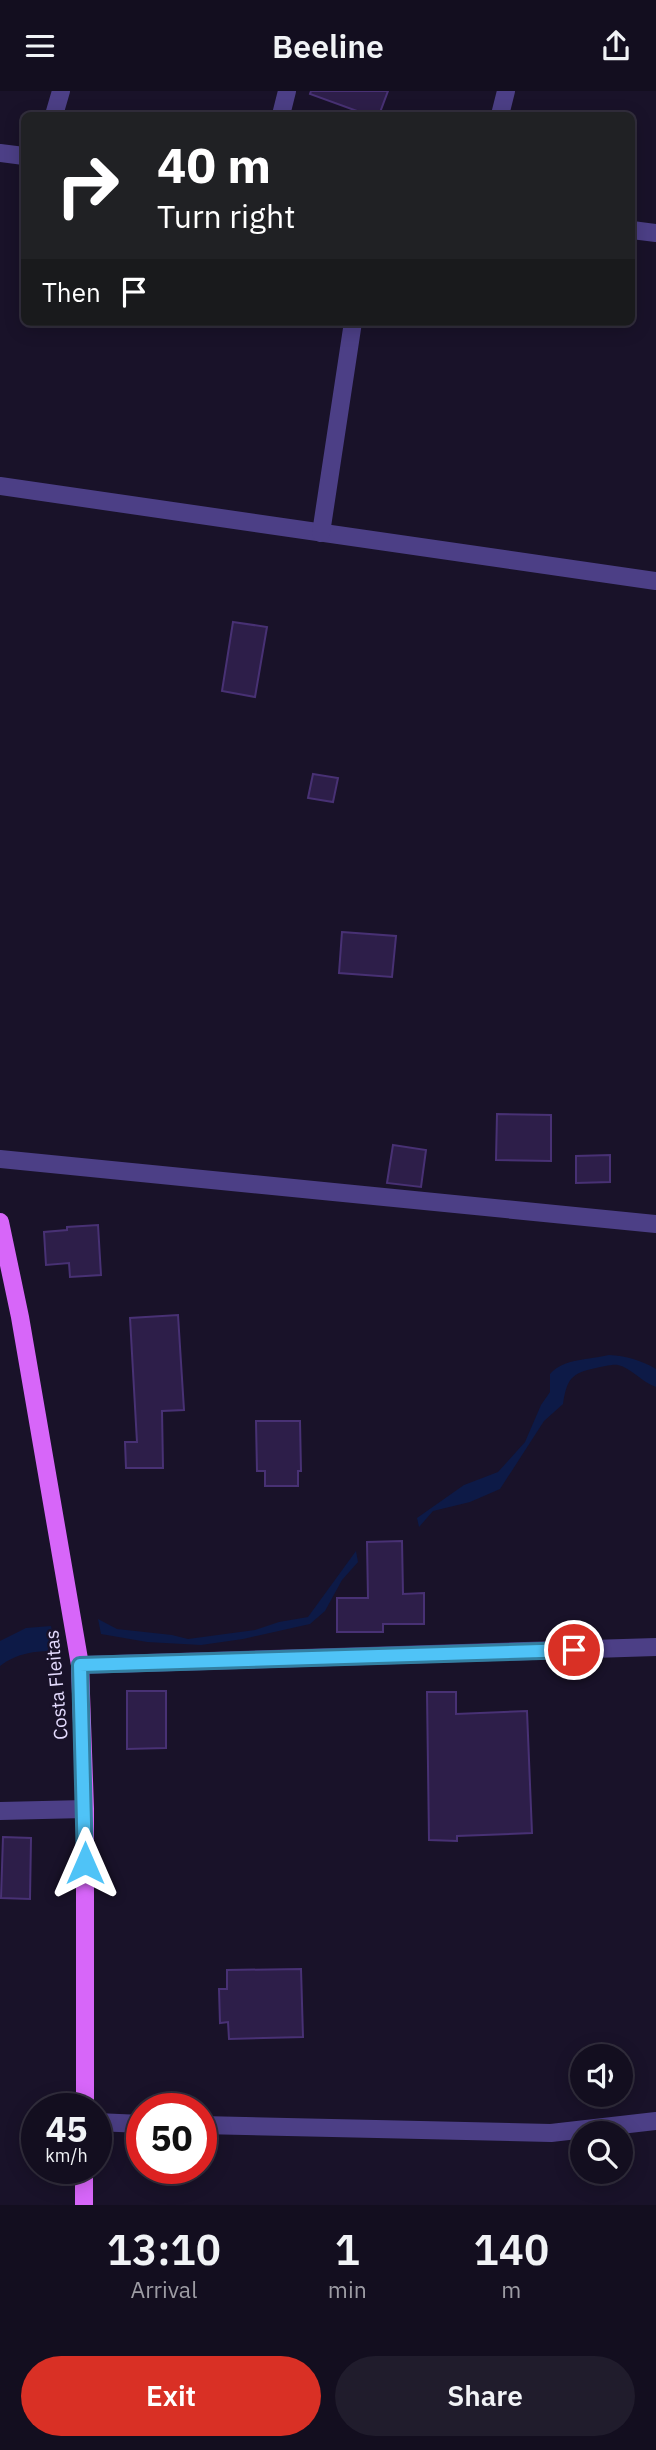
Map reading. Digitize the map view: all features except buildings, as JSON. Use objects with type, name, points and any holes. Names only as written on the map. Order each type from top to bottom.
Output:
[{"type":"main road","name":"Costa Fleitas","points":[[0,1222],[20,1317],[80,1665],[85,1809],[85,2093]]},
{"type":"main road","points":[[84,2184],[84,2205]]},
{"type":"street","points":[[55,112],[61,91]]},
{"type":"street","points":[[282,112],[287,91]]},
{"type":"street","points":[[501,112],[506,91]]},
{"type":"street","points":[[0,153],[21,156]]},
{"type":"street","points":[[635,230],[656,233]]},
{"type":"street","points":[[321,533],[352,326]]},
{"type":"street","points":[[0,486],[656,582]]},
{"type":"street","points":[[0,1159],[656,1224]]},
{"type":"street","points":[[80,1665],[656,1647]]},
{"type":"street","points":[[0,1811],[85,1809]]},
{"type":"street","points":[[217,2125],[551,2133],[656,2121]]},
{"type":"water","points":[[609,1355],[633,1359],[656,1369],[656,1387],[618,1365],[576,1375],[566,1389],[563,1404],[544,1421],[500,1489],[470,1502],[433,1511],[419,1527],[417,1518],[464,1485],[498,1472],[525,1442],[541,1405],[550,1392],[550,1374],[570,1362]]},
{"type":"water","points":[[356,1551],[358,1562],[342,1580],[325,1611],[310,1624],[201,1645],[147,1642],[101,1634],[98,1619],[117,1629],[188,1639],[255,1630],[308,1617]]},
{"type":"water","points":[[51,1626],[55,1651],[26,1654],[0,1666],[0,1641],[26,1628]]},
{"type":"route","points":[[85,1863],[80,1665],[574,1650]]}]
